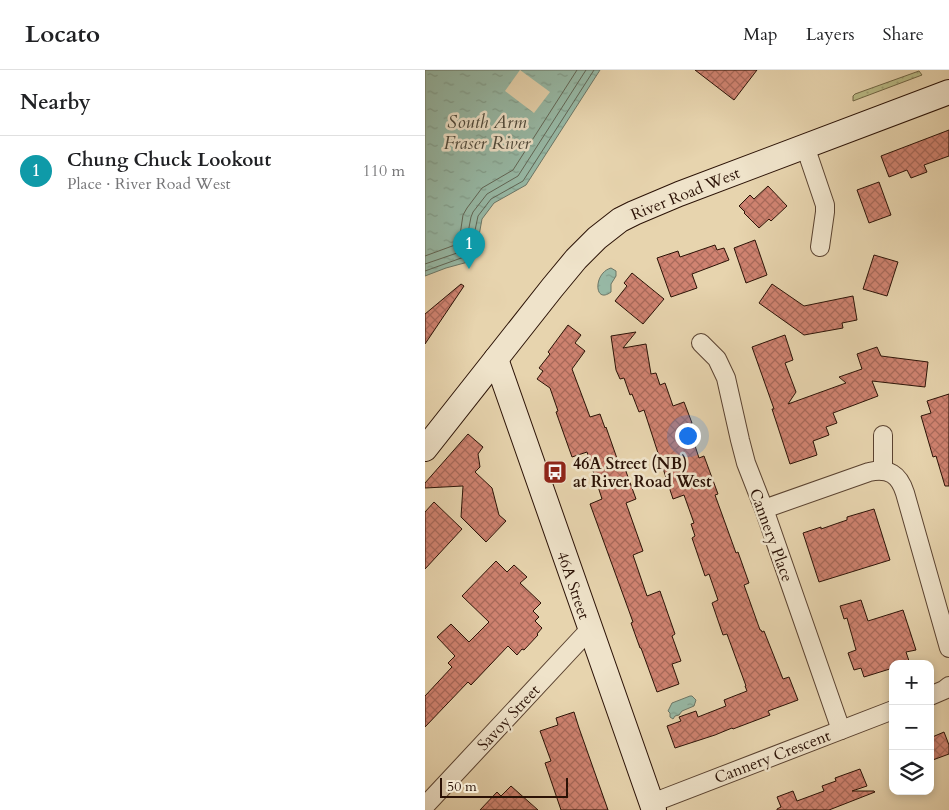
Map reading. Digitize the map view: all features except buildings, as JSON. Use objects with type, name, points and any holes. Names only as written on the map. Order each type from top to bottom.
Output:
[{"type":"main road","name":"River Road West","points":[[425,449],[576,259],[597,238],[615,224],[648,206],[949,92]]},
{"type":"main road","name":"46A Street","points":[[496,359],[653,807]]},
{"type":"street","points":[[805,146],[825,205],[819,247]]},
{"type":"street","name":"Cannery Place","points":[[701,343],[717,359],[725,378],[747,463],[841,730]]},
{"type":"street","points":[[883,435],[883,470]]},
{"type":"street","points":[[763,509],[859,475],[883,470],[896,476],[903,487],[949,648]]},
{"type":"street","name":"Savoy Street","points":[[425,806],[590,629]]},
{"type":"street","points":[[934,694],[949,686]]},
{"type":"street","name":"Cannery Crescent","points":[[653,807],[889,712]]},
{"type":"green space","points":[[919,71],[922,75],[853,101],[855,94]]},
{"type":"water","name":"South Arm Fraser River","points":[[425,70],[600,70],[526,185],[494,203],[482,219],[478,241],[468,262],[425,276]]},
{"type":"water","points":[[611,268],[616,271],[616,276],[611,284],[611,292],[605,295],[601,294],[598,287],[599,281],[605,271]]},
{"type":"water","points":[[690,696],[696,700],[694,706],[682,711],[673,719],[670,717],[668,711],[672,703]]},
{"type":"pier","points":[[520,70],[550,92],[534,113],[505,91]]},
{"type":"place","name":"Chung Chuck Lookout","points":[[469,269]]},
{"type":"place","name":"46A Street (NB) at River Road West","points":[[555,472]]}]
